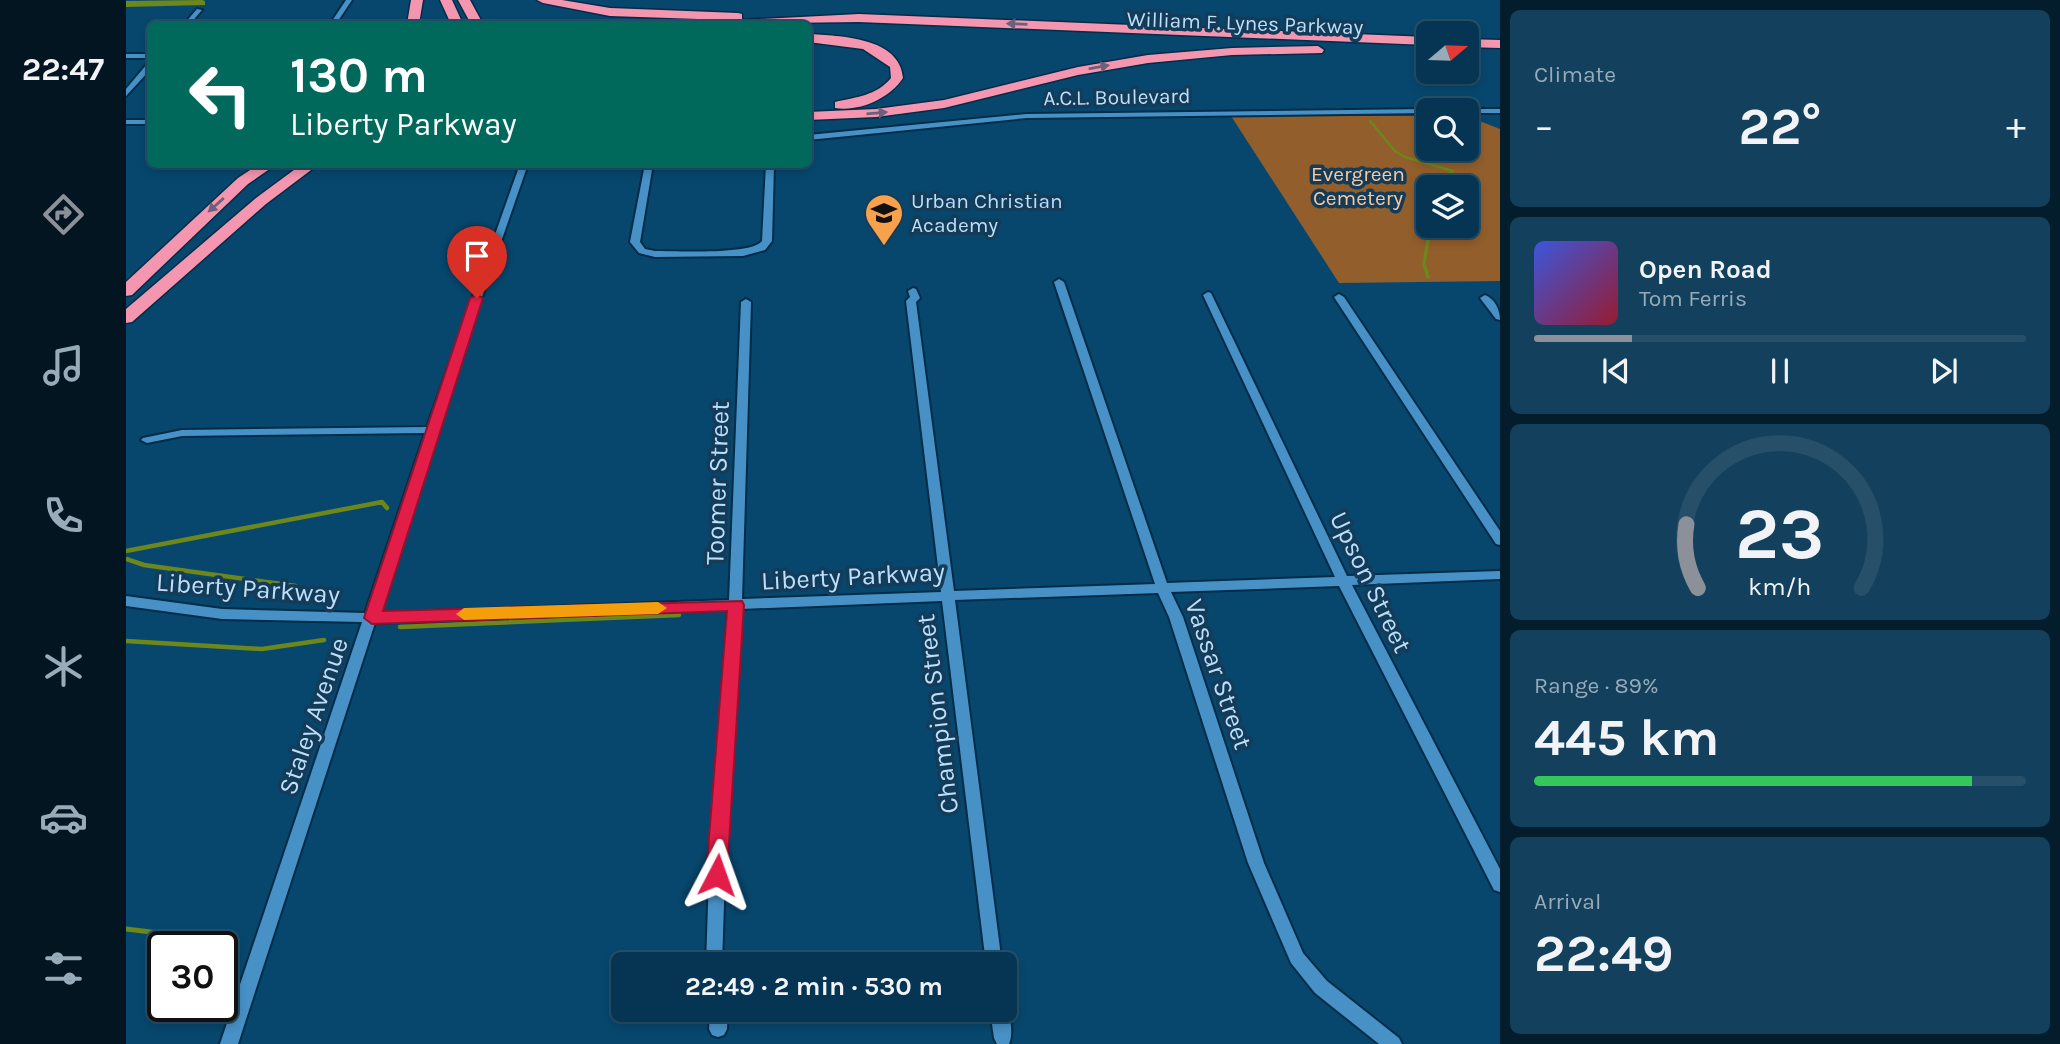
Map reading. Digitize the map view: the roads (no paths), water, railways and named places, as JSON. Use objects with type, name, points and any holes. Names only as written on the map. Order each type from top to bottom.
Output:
[{"type":"highway","points":[[414,21],[417,0]]},
{"type":"highway","points":[[446,0],[456,21]]},
{"type":"highway","points":[[464,0],[475,21]]},
{"type":"highway","points":[[542,0],[610,12],[659,16],[859,18]]},
{"type":"highway","name":"William F. Lynes Parkway","points":[[790,21],[859,18],[1416,41]]},
{"type":"highway","name":"William F. Lynes Parkway","points":[[812,30],[1416,51]]},
{"type":"highway","points":[[812,38],[852,42],[876,50],[892,60],[898,71],[894,84],[869,99],[812,107]]},
{"type":"highway","points":[[1479,43],[1500,44]]},
{"type":"highway","points":[[812,116],[884,112],[968,100],[1089,68],[1181,53],[1374,50]]},
{"type":"highway","points":[[1479,53],[1500,54]]},
{"type":"highway","points":[[126,291],[258,168]]},
{"type":"highway","points":[[243,181],[264,168]]},
{"type":"highway","points":[[126,316],[226,219],[291,168]]},
{"type":"highway","points":[[126,316],[261,201],[306,168]]},
{"type":"street","points":[[335,21],[349,0]]},
{"type":"street","points":[[190,21],[199,10]]},
{"type":"street","points":[[126,56],[147,56]]},
{"type":"street","points":[[126,94],[147,70]]},
{"type":"street","name":"A.C.L. Boulevard","points":[[812,138],[1027,116],[1416,111]]},
{"type":"street","points":[[1479,111],[1500,111]]},
{"type":"street","points":[[126,122],[147,122]]},
{"type":"street","name":"Staley Avenue","points":[[229,1044],[523,168]]},
{"type":"street","points":[[648,168],[635,242],[642,251],[668,254],[750,253],[765,246],[770,168]]},
{"type":"street","name":"Vassar Street","points":[[1059,282],[1163,589],[1176,617],[1256,863],[1297,958],[1321,987],[1393,1044]]},
{"type":"street","name":"Champion Street","points":[[914,291],[915,298],[911,301],[993,952]]},
{"type":"street","name":"Upson Street","points":[[1208,295],[1344,583],[1500,885]]},
{"type":"street","points":[[1339,297],[1500,541]]},
{"type":"street","points":[[1485,298],[1500,317]]},
{"type":"street","name":"Toomer Street","points":[[714,952],[717,875],[736,605],[746,302]]},
{"type":"street","points":[[147,440],[182,433],[433,430]]},
{"type":"street","name":"Liberty Parkway","points":[[126,601],[222,614],[372,618],[1500,575]]},
{"type":"street","points":[[718,1022],[718,1029]]},
{"type":"street","points":[[1001,1022],[1003,1038]]},
{"type":"waterway","points":[[126,4],[202,3]]},
{"type":"waterway","points":[[1370,121],[1395,151],[1405,157],[1453,171],[1448,175]]},
{"type":"waterway","points":[[1428,238],[1424,264],[1428,277]]},
{"type":"waterway","points":[[126,551],[382,502],[387,508]]},
{"type":"waterway","points":[[126,559],[144,565],[296,586]]},
{"type":"waterway","points":[[400,627],[679,615]]},
{"type":"waterway","points":[[126,641],[262,649],[324,640]]},
{"type":"waterway","points":[[126,929],[147,932]]},
{"type":"place","name":"Urban Christian Academy","points":[[884,247]]},
{"type":"park label","name":"Evergreen Cemetery","points":[[1358,186]]}]
